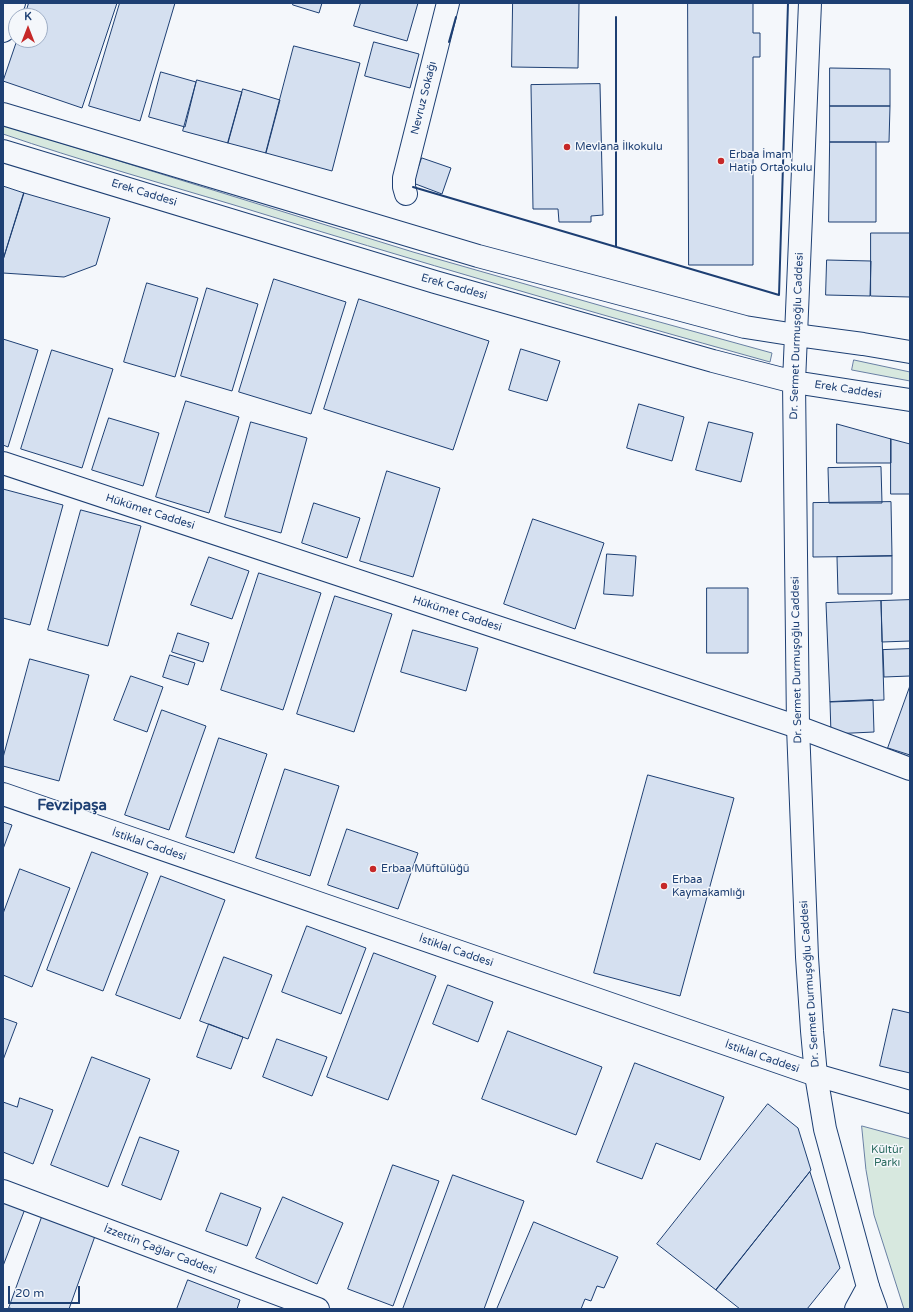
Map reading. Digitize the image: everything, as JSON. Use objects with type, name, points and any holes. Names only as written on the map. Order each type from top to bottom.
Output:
[{"type":"main road","points":[[3,31],[14,3]]},
{"type":"main road","name":"Nevruz Sokağı","points":[[406,194],[404,188],[404,178],[448,3]]},
{"type":"main road","name":"Dr. Sermet Durmuşoğlu Caddesi","points":[[810,3],[794,382],[798,727],[807,957],[816,1075],[825,1129],[868,1287],[876,1309]]},
{"type":"main road","points":[[3,114],[478,256],[745,327],[910,352]]},
{"type":"main road","name":"Erek Caddesi","points":[[3,151],[442,284],[713,361],[794,382],[910,400]]},
{"type":"main road","name":"Hükümet Caddesi","points":[[3,463],[798,727],[910,769]]},
{"type":"main road","name":"İstiklal Caddesi","points":[[3,794],[816,1075],[910,1102]]},
{"type":"main road","name":"İzzettin Çağlar Caddesi","points":[[3,1191],[318,1309]]},
{"type":"main road","points":[[856,1309],[868,1287]]},
{"type":"green space","points":[[3,125],[413,252],[772,353],[770,362],[368,246],[89,162],[3,134]]},
{"type":"green space","points":[[854,360],[910,372],[910,381],[852,370]]},
{"type":"green space","name":"Kültür Parkı","points":[[862,1126],[910,1139],[910,1309],[904,1309],[874,1215],[866,1170]]},
{"type":"building","points":[[29,3],[117,3],[82,108],[3,81],[14,48],[48,48],[48,8],[27,8]]},
{"type":"building","points":[[120,3],[175,3],[140,121],[89,106]]},
{"type":"building","points":[[293,3],[322,3],[319,13],[293,5]]},
{"type":"building","points":[[361,3],[418,3],[407,41],[354,26]]},
{"type":"building","points":[[513,3],[579,3],[578,68],[512,67]]},
{"type":"building","name":"Erbaa İmam Hatip Ortaokulu","points":[[688,3],[753,3],[753,33],[760,33],[760,57],[753,57],[753,265],[689,265]]},
{"type":"building","points":[[374,42],[419,54],[410,88],[365,76]]},
{"type":"building","points":[[294,46],[360,63],[332,171],[266,153]]},
{"type":"building","points":[[830,68],[890,69],[890,106],[830,106]]},
{"type":"building","points":[[161,72],[196,82],[185,127],[149,117]]},
{"type":"building","points":[[197,80],[242,92],[228,143],[183,131]]},
{"type":"building","name":"Mevlana İlkokulu","points":[[600,84],[603,215],[591,216],[591,222],[559,222],[558,209],[533,209],[531,85]]},
{"type":"building","points":[[243,89],[280,100],[266,153],[228,143]]},
{"type":"building","points":[[830,106],[890,106],[889,142],[830,142]]},
{"type":"building","points":[[830,142],[876,142],[876,222],[829,222]]},
{"type":"building","points":[[422,158],[451,168],[442,194],[413,183]]},
{"type":"building","points":[[3,186],[24,193],[3,260]]},
{"type":"building","points":[[24,193],[110,218],[96,265],[64,277],[3,273],[3,260]]},
{"type":"building","points":[[871,233],[910,233],[910,297],[871,296]]},
{"type":"building","points":[[827,260],[871,261],[870,296],[826,295]]},
{"type":"building","points":[[274,279],[346,302],[311,414],[239,392]]},
{"type":"building","points":[[147,283],[198,298],[175,377],[124,362]]},
{"type":"building","points":[[207,288],[258,304],[232,391],[181,376]]},
{"type":"building","points":[[359,299],[489,341],[453,450],[324,409]]},
{"type":"building","points":[[3,339],[38,350],[8,447],[3,445]]},
{"type":"building","points":[[521,349],[560,361],[547,401],[509,390]]},
{"type":"building","points":[[52,350],[113,369],[82,468],[21,449]]},
{"type":"building","points":[[186,401],[239,417],[209,513],[156,497]]},
{"type":"building","points":[[639,404],[684,417],[672,461],[627,448]]},
{"type":"building","points":[[109,418],[159,433],[143,486],[92,470]]},
{"type":"building","points":[[251,422],[307,438],[281,533],[225,517]]},
{"type":"building","points":[[709,422],[753,433],[741,482],[696,470]]},
{"type":"building","points":[[837,424],[891,439],[891,463],[837,463]]},
{"type":"building","points":[[891,439],[910,444],[910,494],[891,494]]},
{"type":"building","points":[[881,467],[882,503],[829,503],[828,468]]},
{"type":"building","points":[[387,471],[440,488],[413,577],[360,561]]},
{"type":"building","points":[[3,489],[63,505],[30,625],[3,618]]},
{"type":"building","points":[[891,502],[892,556],[813,557],[813,503]]},
{"type":"building","points":[[314,503],[360,518],[347,558],[302,543]]},
{"type":"building","points":[[81,510],[141,526],[108,646],[48,630]]},
{"type":"building","points":[[533,519],[604,543],[575,629],[504,604]]},
{"type":"building","points":[[607,554],[636,556],[633,596],[604,594]]},
{"type":"building","points":[[892,556],[892,594],[838,594],[837,557]]},
{"type":"building","points":[[209,557],[249,571],[232,619],[191,605]]},
{"type":"building","points":[[259,573],[321,593],[283,710],[221,690]]},
{"type":"building","points":[[707,588],[748,588],[748,653],[707,653]]},
{"type":"building","points":[[335,596],[392,614],[354,732],[297,714]]},
{"type":"building","points":[[910,600],[910,641],[882,642],[881,601]]},
{"type":"building","points":[[881,601],[884,700],[830,702],[826,603]]},
{"type":"building","points":[[413,630],[478,648],[466,691],[401,672]]},
{"type":"building","points":[[178,633],[209,643],[203,662],[172,652]]},
{"type":"building","points":[[910,649],[910,676],[884,677],[883,650]]},
{"type":"building","points":[[170,655],[195,663],[188,685],[163,677]]},
{"type":"building","points":[[30,659],[89,675],[59,781],[3,766],[3,758]]},
{"type":"building","points":[[131,676],[163,687],[147,732],[114,720]]},
{"type":"building","points":[[910,686],[910,755],[888,748]]},
{"type":"building","points":[[873,700],[874,732],[831,734],[830,702]]},
{"type":"building","points":[[162,710],[206,726],[169,830],[125,815]]},
{"type":"building","points":[[219,738],[267,754],[234,853],[186,837]]},
{"type":"building","points":[[285,769],[339,786],[310,876],[256,858]]},
{"type":"building","name":"Erbaa Kaymakamlığı","points":[[648,775],[734,798],[680,996],[594,973]]},
{"type":"building","points":[[3,822],[12,825],[3,849]]},
{"type":"building","name":"Erbaa Müftülüğü","points":[[347,829],[418,853],[398,909],[328,885]]},
{"type":"building","points":[[92,852],[148,873],[103,991],[47,970]]},
{"type":"building","points":[[20,869],[70,888],[32,987],[3,975],[3,914]]},
{"type":"building","points":[[161,876],[225,900],[180,1019],[116,995]]},
{"type":"building","points":[[307,926],[366,948],[341,1014],[282,992]]},
{"type":"building","points":[[374,953],[436,976],[388,1100],[327,1077]]},
{"type":"building","points":[[224,957],[272,975],[248,1039],[200,1021]]},
{"type":"building","points":[[448,985],[493,1002],[478,1042],[433,1024]]},
{"type":"building","points":[[893,1009],[910,1013],[910,1073],[880,1066]]},
{"type":"building","points":[[3,1018],[17,1023],[3,1060]]},
{"type":"building","points":[[209,1024],[243,1037],[231,1069],[197,1057]]},
{"type":"building","points":[[508,1031],[602,1067],[576,1135],[482,1099]]},
{"type":"building","points":[[277,1039],[327,1057],[312,1096],[263,1077]]},
{"type":"building","points":[[92,1057],[150,1079],[108,1187],[51,1165]]},
{"type":"building","points":[[635,1063],[724,1097],[700,1160],[656,1143],[642,1179],[597,1162]]},
{"type":"building","points":[[20,1098],[53,1110],[33,1164],[3,1152],[3,1102],[17,1107]]},
{"type":"building","points":[[768,1104],[798,1128],[811,1170],[716,1290],[657,1244]]},
{"type":"building","points":[[140,1137],[179,1151],[161,1200],[122,1185]]},
{"type":"building","points":[[393,1165],[439,1181],[393,1306],[348,1289]]},
{"type":"building","points":[[810,1172],[840,1268],[807,1309],[740,1309],[716,1290]]},
{"type":"building","points":[[453,1175],[524,1201],[484,1309],[403,1309]]},
{"type":"building","points":[[221,1193],[261,1208],[247,1246],[206,1231]]},
{"type":"building","points":[[283,1197],[343,1223],[317,1284],[256,1258]]},
{"type":"building","points":[[3,1201],[25,1209],[3,1266]]},
{"type":"building","points":[[42,1217],[95,1236],[69,1309],[9,1308]]},
{"type":"building","points":[[534,1222],[618,1257],[604,1288],[597,1286],[591,1301],[585,1299],[581,1309],[497,1309]]},
{"type":"building","points":[[188,1280],[240,1300],[237,1309],[177,1309]]},
{"type":"wall","points":[[413,187],[779,295],[788,3]]},
{"type":"wall","points":[[449,42],[456,17]]},
{"type":"wall","points":[[616,17],[616,247]]},
{"type":"place","name":"Mevlana İlkokulu","points":[[567,147]]},
{"type":"place","name":"Erbaa İmam Hatip Ortaokulu","points":[[721,161]]},
{"type":"place","name":"Erbaa Müftülüğü","points":[[373,869]]},
{"type":"place","name":"Erbaa Kaymakamlığı","points":[[664,886]]},
{"type":"district","name":"Fevzipaşa","points":[[72,806]]}]
